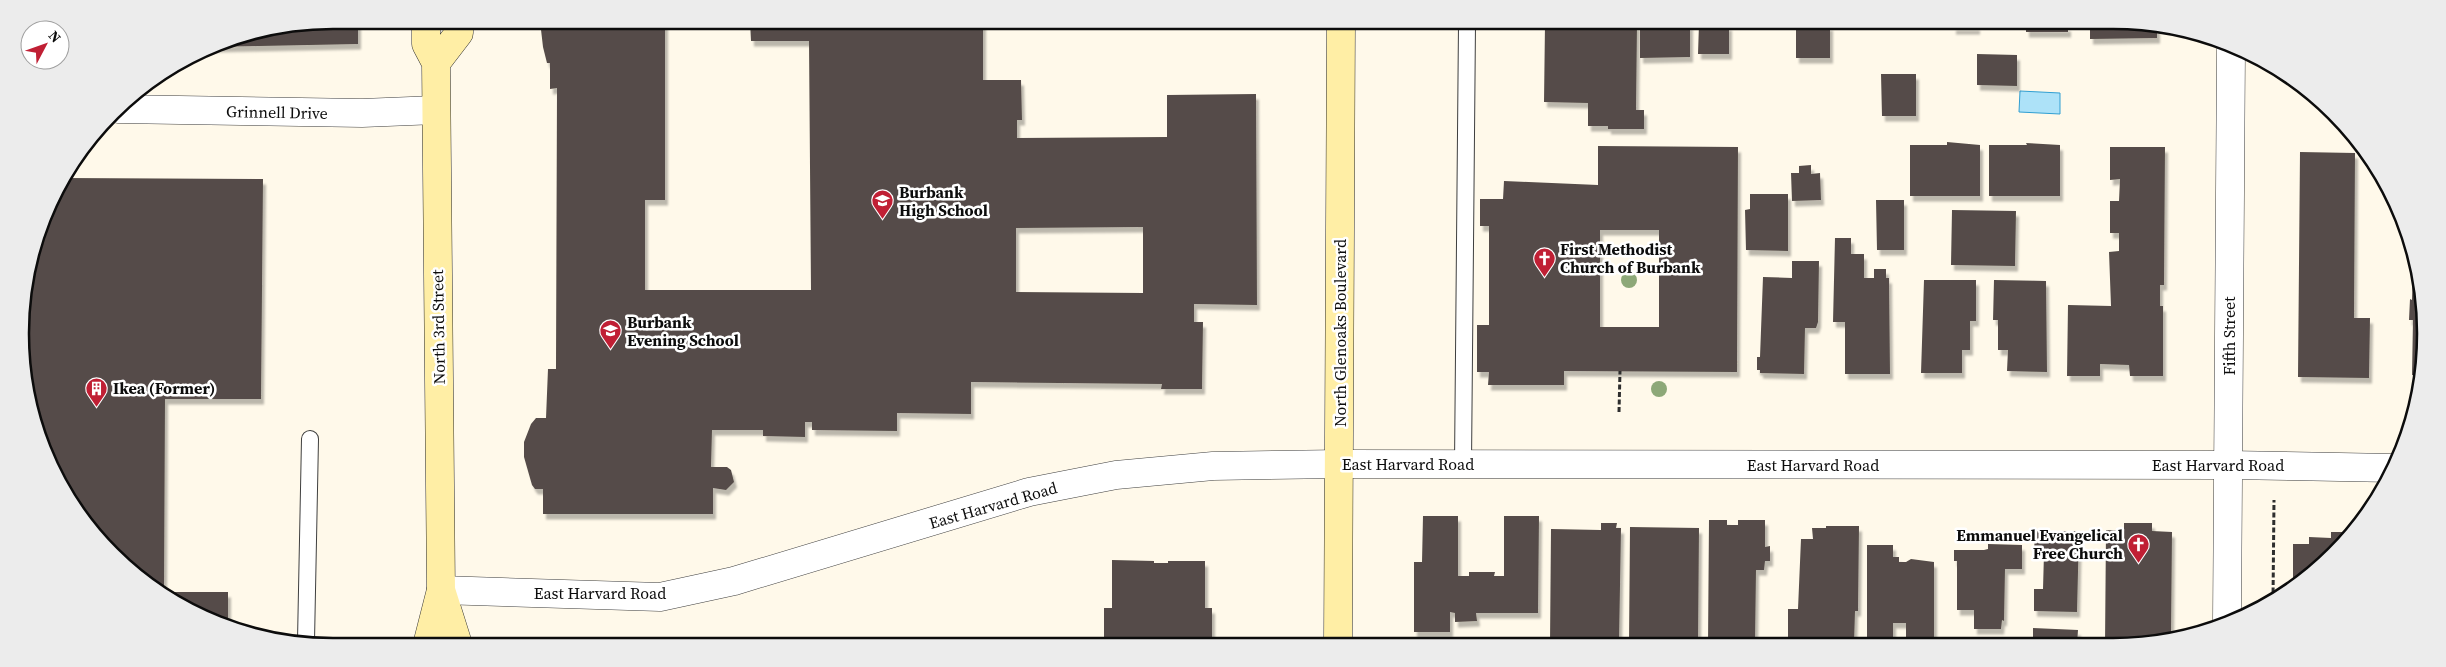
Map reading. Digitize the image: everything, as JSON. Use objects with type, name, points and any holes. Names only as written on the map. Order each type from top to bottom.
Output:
[{"type":"main road","name":"North 3rd Street","points":[[426,29],[426,44],[436,63],[441,590],[429,638]]},
{"type":"main road","points":[[436,63],[460,33],[460,29]]},
{"type":"main road","name":"North Glenoaks Boulevard","points":[[1338,638],[1341,29]]},
{"type":"main road","name":"North 3rd Street","points":[[441,590],[456,638]]},
{"type":"street","name":"Fifth Street","points":[[2227,616],[2230,52]]},
{"type":"street","name":"Grinnell Drive","points":[[127,109],[362,113],[436,110]]},
{"type":"street","name":"East Harvard Road","points":[[441,590],[660,597],[734,580],[1029,492],[1116,474],[1213,466],[1340,464],[2229,465],[2386,468]]},
{"type":"lane","points":[[1463,464],[1467,29]]},
{"type":"lane","points":[[306,637],[310,439]]},
{"type":"path","points":[[1618,412],[1620,371]]},
{"type":"path","points":[[2273,592],[2274,500]]},
{"type":"water","points":[[2020,91],[2060,93],[2060,114],[2019,112]]},
{"type":"building","points":[[314,29],[358,29],[358,44],[232,47],[255,39]]},
{"type":"building","points":[[541,29],[665,29],[665,200],[645,200],[645,290],[811,290],[809,41],[751,41],[750,29],[983,29],[983,80],[1021,80],[1022,120],[1017,120],[1017,138],[1167,137],[1167,95],[1256,94],[1257,305],[1194,304],[1194,322],[1203,322],[1202,389],[1161,389],[1162,384],[971,382],[971,414],[897,413],[897,431],[812,430],[812,422],[805,422],[805,437],[763,436],[763,430],[712,430],[711,467],[727,467],[731,470],[734,482],[726,490],[713,488],[713,514],[543,514],[543,489],[535,489],[532,485],[524,457],[524,442],[531,424],[536,418],[546,418],[548,369],[556,369],[557,88],[550,89],[550,63],[547,63]],"holes":[[[1143,227],[1143,293],[1016,292],[1016,228]]]},
{"type":"building","points":[[1545,29],[1637,29],[1636,110],[1644,110],[1644,129],[1608,129],[1608,126],[1588,126],[1588,103],[1544,102]]},
{"type":"building","points":[[1640,29],[1690,29],[1690,57],[1640,58]]},
{"type":"building","points":[[1699,29],[1729,29],[1729,54],[1698,54]]},
{"type":"building","points":[[1796,29],[1830,29],[1830,58],[1796,58]]},
{"type":"building","points":[[2026,29],[2068,29],[2068,32],[2026,32]]},
{"type":"building","points":[[2090,29],[2132,29],[2157,32],[2157,38],[2090,39]]},
{"type":"building","points":[[1977,54],[2017,55],[2017,86],[1977,85]]},
{"type":"building","points":[[1881,74],[1916,74],[1916,116],[1882,116]]},
{"type":"building","points":[[1947,142],[1980,145],[1980,196],[1910,196],[1910,145],[1947,145]]},
{"type":"building","points":[[2026,143],[2060,145],[2060,196],[1989,196],[1989,145],[2027,145]]},
{"type":"building","name":"First Methodist Church of Burbank","points":[[1598,146],[1738,147],[1737,372],[1564,371],[1564,385],[1488,385],[1489,372],[1477,372],[1477,325],[1489,325],[1489,226],[1480,226],[1480,199],[1503,199],[1504,181],[1598,185]],"holes":[[[1600,230],[1659,230],[1659,327],[1600,327]]]},
{"type":"building","points":[[2110,147],[2165,147],[2164,285],[2160,285],[2160,306],[2163,306],[2163,376],[2130,376],[2129,365],[2100,364],[2100,376],[2067,376],[2068,305],[2111,306],[2109,252],[2119,251],[2119,233],[2110,233],[2110,201],[2119,201],[2120,179],[2110,180]]},
{"type":"building","points":[[2300,152],[2355,153],[2354,318],[2370,318],[2369,378],[2298,377]]},
{"type":"building","points":[[1811,165],[1811,174],[1820,173],[1821,200],[1792,201],[1791,173],[1799,173],[1799,166]]},
{"type":"building","name":"Ikea (Former)","points":[[72,178],[263,179],[261,399],[165,399],[164,587],[133,563],[104,534],[80,503],[52,450],[39,412],[29,353],[31,294],[39,255],[52,217]]},
{"type":"building","points":[[1750,194],[1788,194],[1788,251],[1746,250],[1745,210],[1750,209]]},
{"type":"building","points":[[1876,200],[1904,200],[1904,250],[1877,250]]},
{"type":"building","points":[[1952,210],[2016,211],[2015,266],[1951,265]]},
{"type":"building","points":[[1835,238],[1851,238],[1851,254],[1864,254],[1864,278],[1874,278],[1874,269],[1886,269],[1886,278],[1889,278],[1890,374],[1845,374],[1845,322],[1833,322]]},
{"type":"building","points":[[1792,261],[1819,261],[1818,322],[1816,328],[1805,328],[1804,374],[1760,373],[1760,370],[1757,370],[1757,357],[1760,357],[1763,277],[1792,278]]},
{"type":"building","points":[[1924,280],[1976,280],[1976,321],[1970,321],[1970,350],[1962,350],[1962,373],[1921,373]]},
{"type":"building","points":[[1994,280],[2046,281],[2047,372],[2007,371],[2008,350],[1998,350],[1998,320],[1993,320]]},
{"type":"building","points":[[2412,281],[2417,314],[2417,353],[2415,375],[2412,375],[2413,320],[2409,320],[2410,299],[2412,300]]},
{"type":"building","points":[[1423,516],[1458,516],[1458,576],[1469,576],[1469,572],[1495,572],[1494,576],[1504,576],[1504,516],[1539,516],[1538,613],[1476,613],[1477,621],[1455,622],[1455,613],[1450,612],[1450,632],[1414,632],[1414,562],[1422,562]]},
{"type":"building","points":[[1709,520],[1727,520],[1727,525],[1738,525],[1738,520],[1765,520],[1765,547],[1770,546],[1770,561],[1765,561],[1764,570],[1756,570],[1755,638],[1708,638]]},
{"type":"building","points":[[1601,523],[1617,523],[1616,528],[1621,528],[1619,638],[1550,638],[1551,529],[1601,530]]},
{"type":"building","name":"Emmanuel Evangelical Free Church","points":[[2124,523],[2152,523],[2152,531],[2172,532],[2171,632],[2132,638],[2105,638],[2106,530],[2124,531]]},
{"type":"building","points":[[1826,526],[1859,526],[1858,611],[1855,611],[1854,638],[1788,638],[1788,609],[1798,609],[1801,539],[1813,539],[1812,528],[1826,528]]},
{"type":"building","points":[[1630,527],[1699,528],[1698,638],[1629,638]]},
{"type":"building","points":[[2035,531],[2079,531],[2077,612],[2034,611],[2034,589],[2043,589],[2044,553],[2034,553]]},
{"type":"building","points":[[2331,532],[2344,532],[2313,563],[2293,579],[2293,544],[2309,544],[2309,537],[2331,538]]},
{"type":"building","points":[[1988,544],[2022,545],[2022,569],[2005,569],[2004,621],[2002,620],[2001,629],[1974,629],[1974,610],[1957,610],[1957,561],[1954,561],[1954,550],[1984,550],[1988,549]]},
{"type":"building","points":[[1867,545],[1893,545],[1893,557],[1899,557],[1899,562],[1906,562],[1911,559],[1934,562],[1934,638],[1906,638],[1906,623],[1893,623],[1893,638],[1867,638]]},
{"type":"building","points":[[1112,560],[1154,561],[1154,563],[1205,561],[1205,608],[1212,608],[1212,638],[1104,638],[1104,608],[1112,608]]},
{"type":"building","name":"Ikea (Former)","points":[[172,592],[228,592],[228,619],[199,607]]},
{"type":"building","points":[[2033,628],[2078,630],[2077,638],[2033,638]]},
{"type":"place","name":"Burbank High School","points":[[883,220]]},
{"type":"place","name":"First Methodist Church of Burbank","points":[[1544,277]]},
{"type":"place","name":"Burbank Evening School","points":[[611,350]]},
{"type":"place","name":"Ikea (Former)","points":[[97,407]]},
{"type":"place","name":"Emmanuel Evangelical Free Church","points":[[2139,563]]}]
